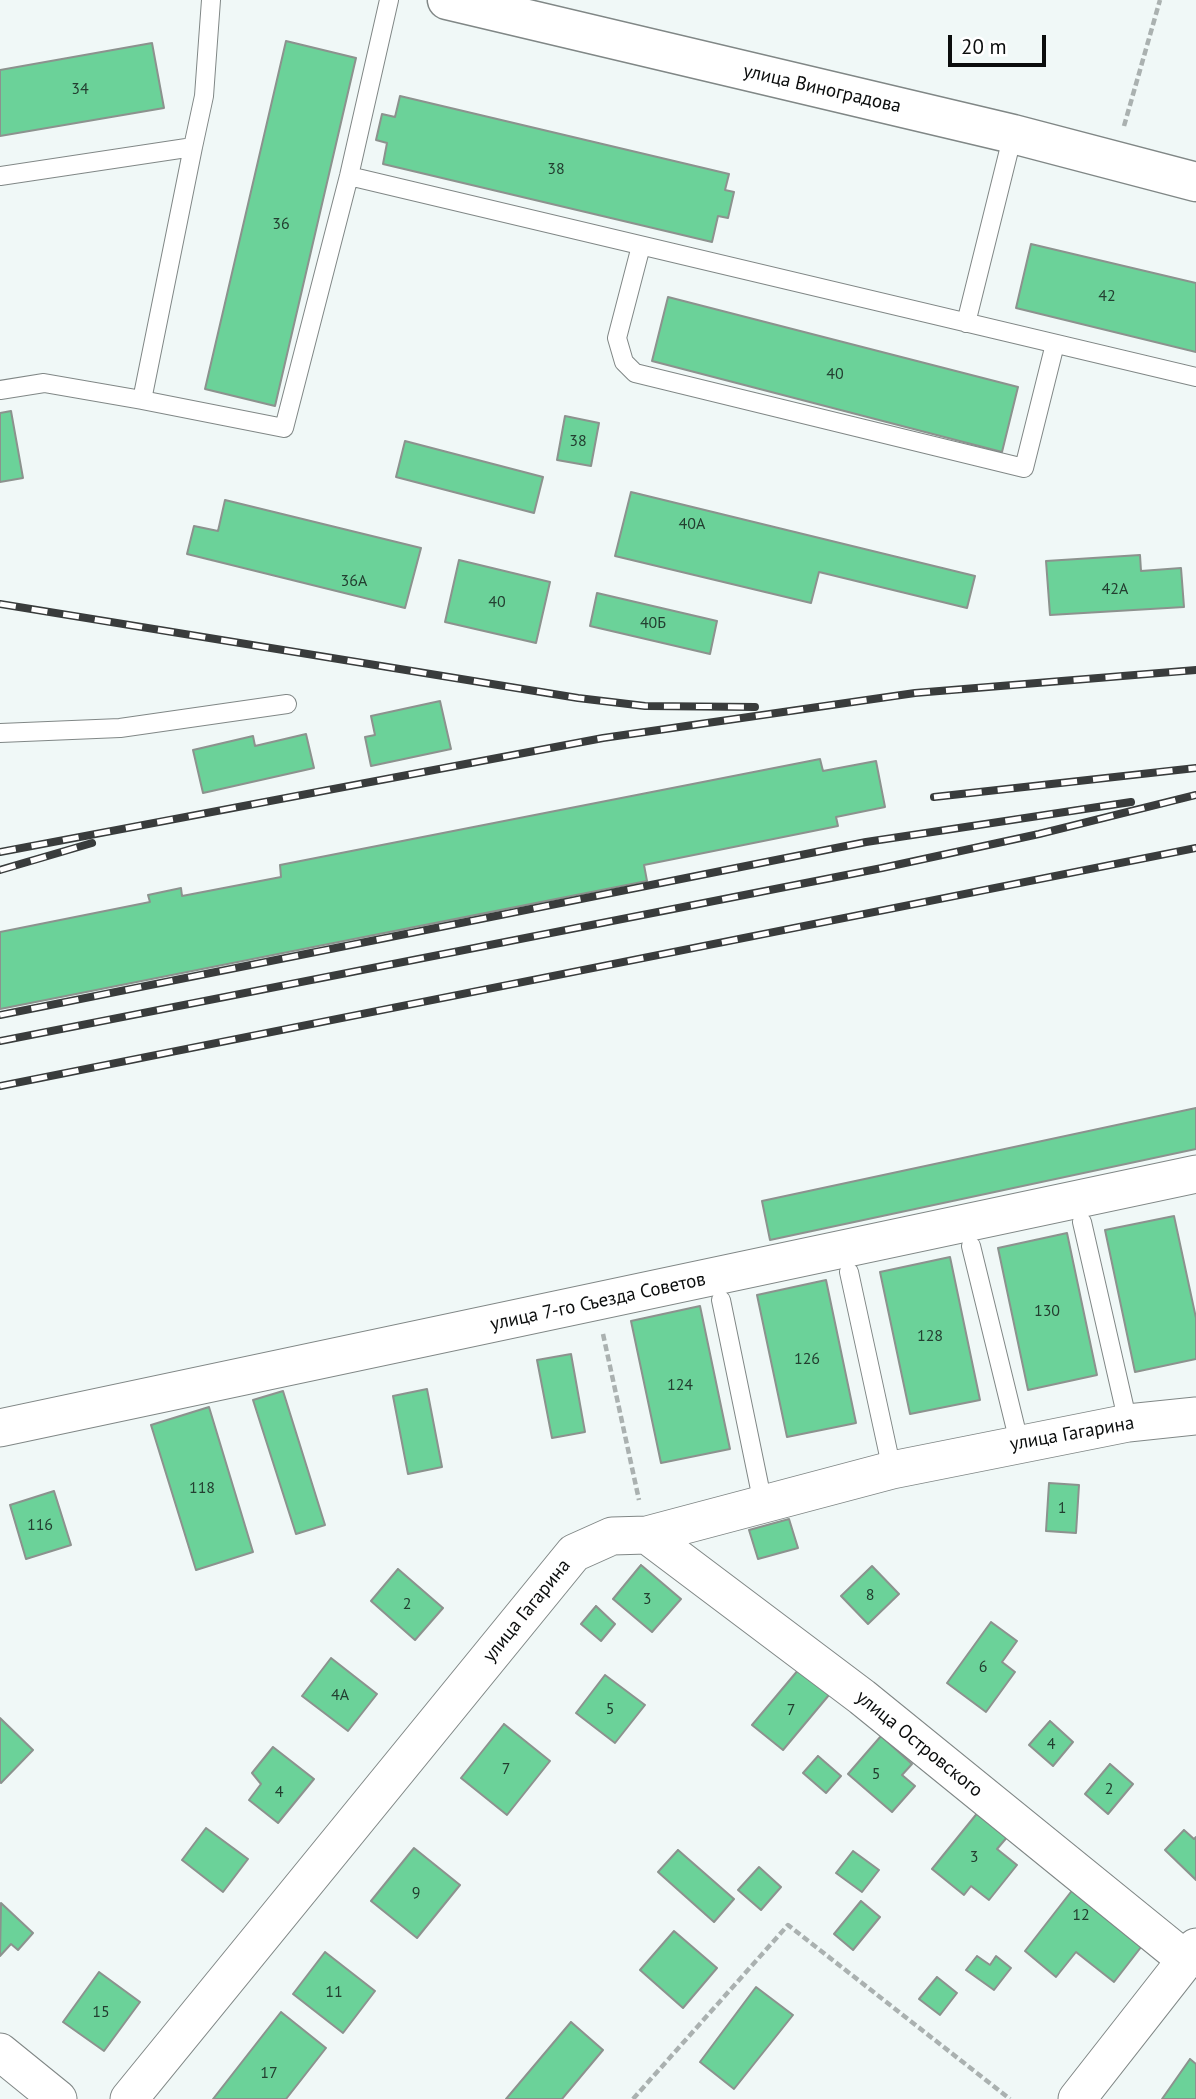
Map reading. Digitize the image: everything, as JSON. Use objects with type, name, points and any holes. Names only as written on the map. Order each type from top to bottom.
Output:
[{"type":"main road","name":"улица Виноградова","points":[[447,0],[1013,134],[1196,182]]},
{"type":"street","name":"улица 7-го Съезда Советов","points":[[0,1428],[1196,1174]]},
{"type":"street","name":"улица Гагарина","points":[[129,2099],[574,1553],[612,1536],[647,1535],[892,1470],[1019,1442],[1128,1423],[1196,1416]]},
{"type":"street","name":"улица Островского","points":[[647,1535],[862,1697],[1191,1954]]},
{"type":"street","points":[[1077,2099],[1191,1954]]},
{"type":"street","points":[[0,2052],[58,2099]]},
{"type":"lane","points":[[142,400],[204,96],[211,0]]},
{"type":"lane","points":[[0,390],[44,383],[284,428],[349,176],[389,0]]},
{"type":"lane","points":[[966,323],[1013,134]]},
{"type":"lane","points":[[0,176],[193,148]]},
{"type":"lane","points":[[349,176],[1196,377]]},
{"type":"lane","points":[[641,246],[617,338],[624,362],[635,373],[1024,468],[1055,344]]},
{"type":"lane","points":[[0,733],[120,729],[287,704]]},
{"type":"lane","points":[[1082,1222],[1128,1423]]},
{"type":"lane","points":[[971,1246],[1019,1442]]},
{"type":"lane","points":[[849,1272],[892,1470]]},
{"type":"lane","points":[[720,1300],[763,1504]]},
{"type":"path","points":[[1123,130],[1160,0]]},
{"type":"path","points":[[601,1323],[647,1535]]},
{"type":"path","points":[[633,2099],[788,1926],[1010,2099]]},
{"type":"building","points":[[286,41],[356,58],[275,406],[205,389]]},
{"type":"building","points":[[152,43],[164,108],[0,136],[0,70]]},
{"type":"building","points":[[400,96],[729,174],[725,190],[734,192],[728,218],[718,216],[712,242],[383,164],[387,143],[376,140],[382,114],[395,117]]},
{"type":"building","points":[[1031,244],[1196,283],[1196,352],[1016,308]]},
{"type":"building","points":[[668,297],[1018,387],[1002,452],[652,361]]},
{"type":"building","points":[[11,411],[23,478],[0,482],[0,413]]},
{"type":"building","points":[[565,416],[599,423],[591,466],[557,460]]},
{"type":"building","points":[[405,441],[543,477],[534,513],[396,477]]},
{"type":"building","points":[[631,492],[975,576],[967,608],[819,572],[811,603],[615,556]]},
{"type":"building","points":[[225,500],[421,548],[405,608],[187,554],[194,526],[218,531]]},
{"type":"building","points":[[1140,555],[1141,571],[1181,568],[1184,607],[1050,615],[1046,561]]},
{"type":"building","points":[[459,560],[550,582],[536,643],[445,622]]},
{"type":"building","points":[[597,593],[717,621],[710,654],[590,626]]},
{"type":"building","points":[[440,701],[451,749],[371,766],[365,737],[375,735],[371,716]]},
{"type":"building","points":[[306,734],[314,768],[203,793],[193,750],[253,736],[255,746]]},
{"type":"building","points":[[820,759],[823,771],[876,761],[885,807],[836,817],[838,826],[644,865],[647,881],[0,1009],[0,932],[150,902],[148,895],[181,888],[182,896],[281,877],[280,865]]},
{"type":"building","points":[[1196,1108],[1196,1149],[770,1240],[762,1201]]},
{"type":"building","points":[[1174,1216],[1196,1318],[1196,1359],[1135,1372],[1105,1230]]},
{"type":"building","points":[[1067,1233],[1097,1375],[1028,1390],[998,1248]]},
{"type":"building","points":[[950,1257],[980,1400],[910,1414],[880,1272]]},
{"type":"building","points":[[826,1280],[856,1423],[787,1437],[757,1295]]},
{"type":"building","points":[[700,1306],[730,1449],[661,1463],[631,1321]]},
{"type":"building","points":[[571,1354],[585,1432],[552,1438],[537,1360]]},
{"type":"building","points":[[427,1389],[442,1467],[408,1474],[393,1396]]},
{"type":"building","points":[[283,1391],[325,1525],[296,1534],[253,1400]]},
{"type":"building","points":[[209,1407],[253,1552],[196,1570],[151,1425]]},
{"type":"building","points":[[1049,1483],[1079,1485],[1076,1533],[1046,1531]]},
{"type":"building","points":[[54,1491],[71,1545],[26,1559],[10,1505]]},
{"type":"building","points":[[789,1519],[798,1548],[758,1559],[749,1530]]},
{"type":"building","points":[[641,1565],[681,1599],[652,1632],[613,1599]]},
{"type":"building","points":[[872,1566],[899,1594],[868,1624],[841,1596]]},
{"type":"building","points":[[398,1569],[443,1608],[415,1640],[371,1601]]},
{"type":"building","points":[[596,1606],[615,1624],[601,1641],[581,1624]]},
{"type":"building","points":[[991,1622],[1017,1641],[1002,1662],[1015,1672],[986,1712],[947,1683]]},
{"type":"building","points":[[331,1658],[377,1694],[348,1731],[302,1696]]},
{"type":"building","points":[[799,1669],[829,1695],[783,1750],[752,1725]]},
{"type":"building","points":[[605,1675],[645,1705],[615,1743],[576,1713]]},
{"type":"building","points":[[0,1718],[33,1750],[1,1783],[0,1782]]},
{"type":"building","points":[[1050,1721],[1073,1742],[1053,1766],[1029,1745]]},
{"type":"building","points":[[504,1724],[550,1761],[507,1815],[461,1778]]},
{"type":"building","points":[[881,1736],[912,1764],[902,1775],[915,1786],[892,1812],[848,1774]]},
{"type":"building","points":[[273,1747],[314,1779],[278,1823],[249,1800],[261,1784],[252,1773]]},
{"type":"building","points":[[818,1756],[841,1776],[826,1793],[803,1773]]},
{"type":"building","points":[[1110,1764],[1133,1784],[1108,1814],[1085,1794]]},
{"type":"building","points":[[979,1811],[1009,1835],[997,1849],[1017,1865],[989,1900],[971,1886],[964,1895],[932,1869]]},
{"type":"building","points":[[206,1828],[248,1859],[223,1892],[182,1860]]},
{"type":"building","points":[[1184,1830],[1194,1839],[1196,1837],[1196,1880],[1165,1850]]},
{"type":"building","points":[[414,1848],[460,1885],[417,1938],[371,1901]]},
{"type":"building","points":[[678,1850],[734,1899],[714,1922],[658,1872]]},
{"type":"building","points":[[853,1851],[879,1870],[862,1892],[836,1873]]},
{"type":"building","points":[[759,1867],[781,1887],[761,1910],[738,1890]]},
{"type":"building","points":[[1074,1888],[1145,1942],[1114,1982],[1076,1952],[1056,1977],[1025,1951]]},
{"type":"building","points":[[861,1901],[880,1917],[853,1950],[834,1934]]},
{"type":"building","points":[[1,1903],[33,1933],[18,1950],[11,1944],[0,1956]]},
{"type":"building","points":[[674,1931],[717,1968],[683,2008],[640,1970]]},
{"type":"building","points":[[325,1952],[375,1991],[343,2033],[293,1994]]},
{"type":"building","points":[[977,1956],[990,1965],[996,1956],[1011,1968],[994,1990],[966,1970]]},
{"type":"building","points":[[99,1972],[140,2002],[104,2051],[63,2022]]},
{"type":"building","points":[[937,1977],[957,1993],[940,2015],[919,1999]]},
{"type":"building","points":[[756,1987],[793,2015],[734,2089],[700,2062]]},
{"type":"building","points":[[281,2012],[326,2048],[286,2099],[213,2099]]},
{"type":"building","points":[[571,2022],[603,2050],[562,2099],[506,2099]]},
{"type":"building","points":[[1190,2059],[1196,2064],[1196,2099],[1162,2099]]},
{"type":"railway","points":[[0,604],[578,698],[645,706],[755,707]]},
{"type":"railway","points":[[0,852],[603,738],[915,693],[1196,670]]},
{"type":"railway","points":[[934,797],[1196,768]]},
{"type":"railway","points":[[0,1041],[882,868],[1039,834],[1196,795]]},
{"type":"railway","points":[[0,1015],[866,842],[1131,802]]},
{"type":"railway","points":[[0,870],[92,843]]},
{"type":"railway","points":[[0,1086],[1196,848]]}]
